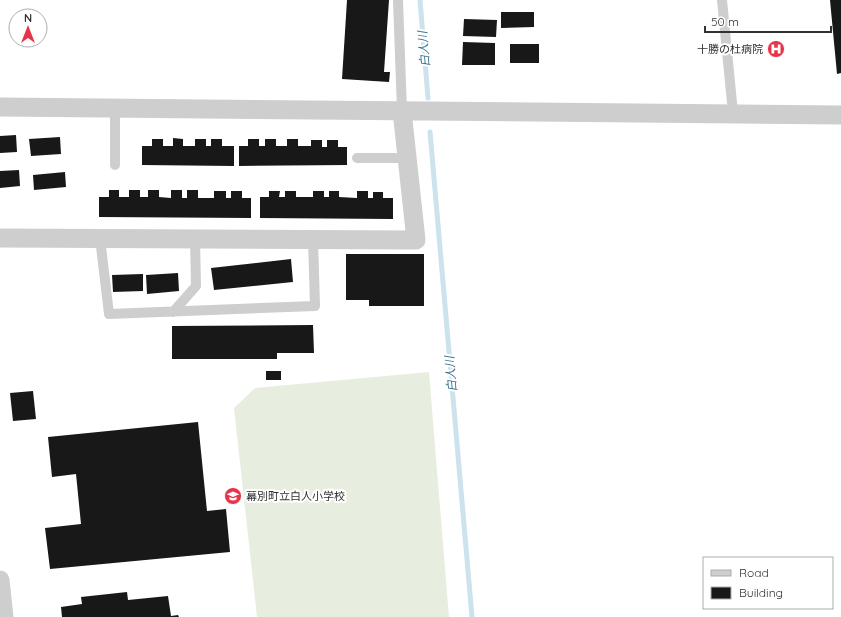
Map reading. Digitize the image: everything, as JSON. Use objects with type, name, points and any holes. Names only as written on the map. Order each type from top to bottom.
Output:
[{"type":"street","points":[[0,107],[841,114]]},
{"type":"street","points":[[0,238],[416,240],[402,111]]},
{"type":"street","points":[[0,589],[4,617]]},
{"type":"lane","points":[[398,0],[402,111]]},
{"type":"lane","points":[[722,0],[733,114]]},
{"type":"lane","points":[[115,108],[115,165]]},
{"type":"lane","points":[[357,158],[407,158]]},
{"type":"lane","points":[[100,238],[109,314],[315,306],[313,239]]},
{"type":"lane","points":[[173,312],[196,286],[195,238]]},
{"type":"green space","points":[[429,372],[449,617],[257,617],[234,408],[255,388]]},
{"type":"building","points":[[347,0],[389,0],[384,72],[390,72],[389,82],[342,79]]},
{"type":"building","points":[[830,0],[841,0],[841,73],[837,74]]},
{"type":"building","points":[[501,12],[534,12],[534,27],[501,28]]},
{"type":"building","points":[[464,19],[497,20],[496,37],[463,36]]},
{"type":"building","points":[[463,42],[495,43],[495,65],[462,65]]},
{"type":"building","points":[[510,44],[539,44],[539,63],[510,63]]},
{"type":"building","points":[[16,135],[17,152],[0,153],[0,136]]},
{"type":"building","points":[[60,137],[61,154],[31,156],[29,139]]},
{"type":"building","points":[[173,138],[183,139],[183,146],[195,146],[195,139],[206,139],[206,146],[211,146],[211,139],[222,139],[222,146],[234,146],[234,166],[142,165],[142,146],[152,146],[152,139],[163,139],[163,146],[173,146]]},
{"type":"building","points":[[248,139],[259,139],[259,146],[265,146],[265,139],[276,139],[276,146],[287,146],[287,139],[298,139],[298,146],[311,146],[311,140],[322,140],[322,147],[327,147],[327,140],[338,140],[338,147],[347,147],[347,165],[239,166],[239,146],[248,146]]},
{"type":"building","points":[[19,170],[20,186],[0,188],[0,171]]},
{"type":"building","points":[[65,172],[66,187],[34,190],[33,175]]},
{"type":"building","points":[[109,190],[119,190],[119,197],[129,197],[129,190],[140,190],[140,197],[148,197],[148,190],[159,190],[159,197],[171,198],[171,190],[182,190],[182,198],[187,198],[187,190],[198,190],[198,198],[214,198],[214,191],[226,191],[226,198],[231,198],[231,191],[242,191],[242,198],[251,198],[251,218],[99,217],[99,197],[109,197]]},
{"type":"building","points":[[269,191],[280,191],[279,197],[285,197],[285,191],[296,191],[296,197],[313,197],[313,191],[324,191],[324,197],[329,197],[329,191],[339,191],[339,197],[357,198],[357,191],[368,191],[368,198],[373,198],[373,192],[383,192],[383,198],[393,198],[393,219],[260,218],[260,197],[269,197]]},
{"type":"building","points":[[346,254],[424,254],[424,306],[369,306],[369,300],[346,300]]},
{"type":"building","points":[[291,259],[293,282],[214,290],[211,268]]},
{"type":"building","points":[[178,273],[179,291],[147,294],[146,275]]},
{"type":"building","points":[[143,274],[143,291],[113,292],[112,275]]},
{"type":"building","points":[[313,325],[314,353],[277,353],[277,359],[172,359],[172,326]]},
{"type":"building","points":[[266,371],[281,371],[281,380],[266,380]]},
{"type":"building","points":[[33,391],[36,419],[13,421],[10,393]]},
{"type":"building","points":[[198,422],[207,511],[226,509],[230,552],[50,569],[45,528],[81,524],[76,474],[52,477],[48,437]]},
{"type":"building","points":[[127,592],[128,600],[168,596],[171,616],[178,615],[179,617],[62,617],[61,607],[82,604],[81,597]]},
{"type":"waterway","name":"白人川","points":[[420,0],[428,98]]},
{"type":"waterway","name":"白人川","points":[[430,132],[472,617]]},
{"type":"place","name":"十勝の杜病院","points":[[776,49]]},
{"type":"place","name":"幕別町立白人小学校","points":[[233,496]]}]
